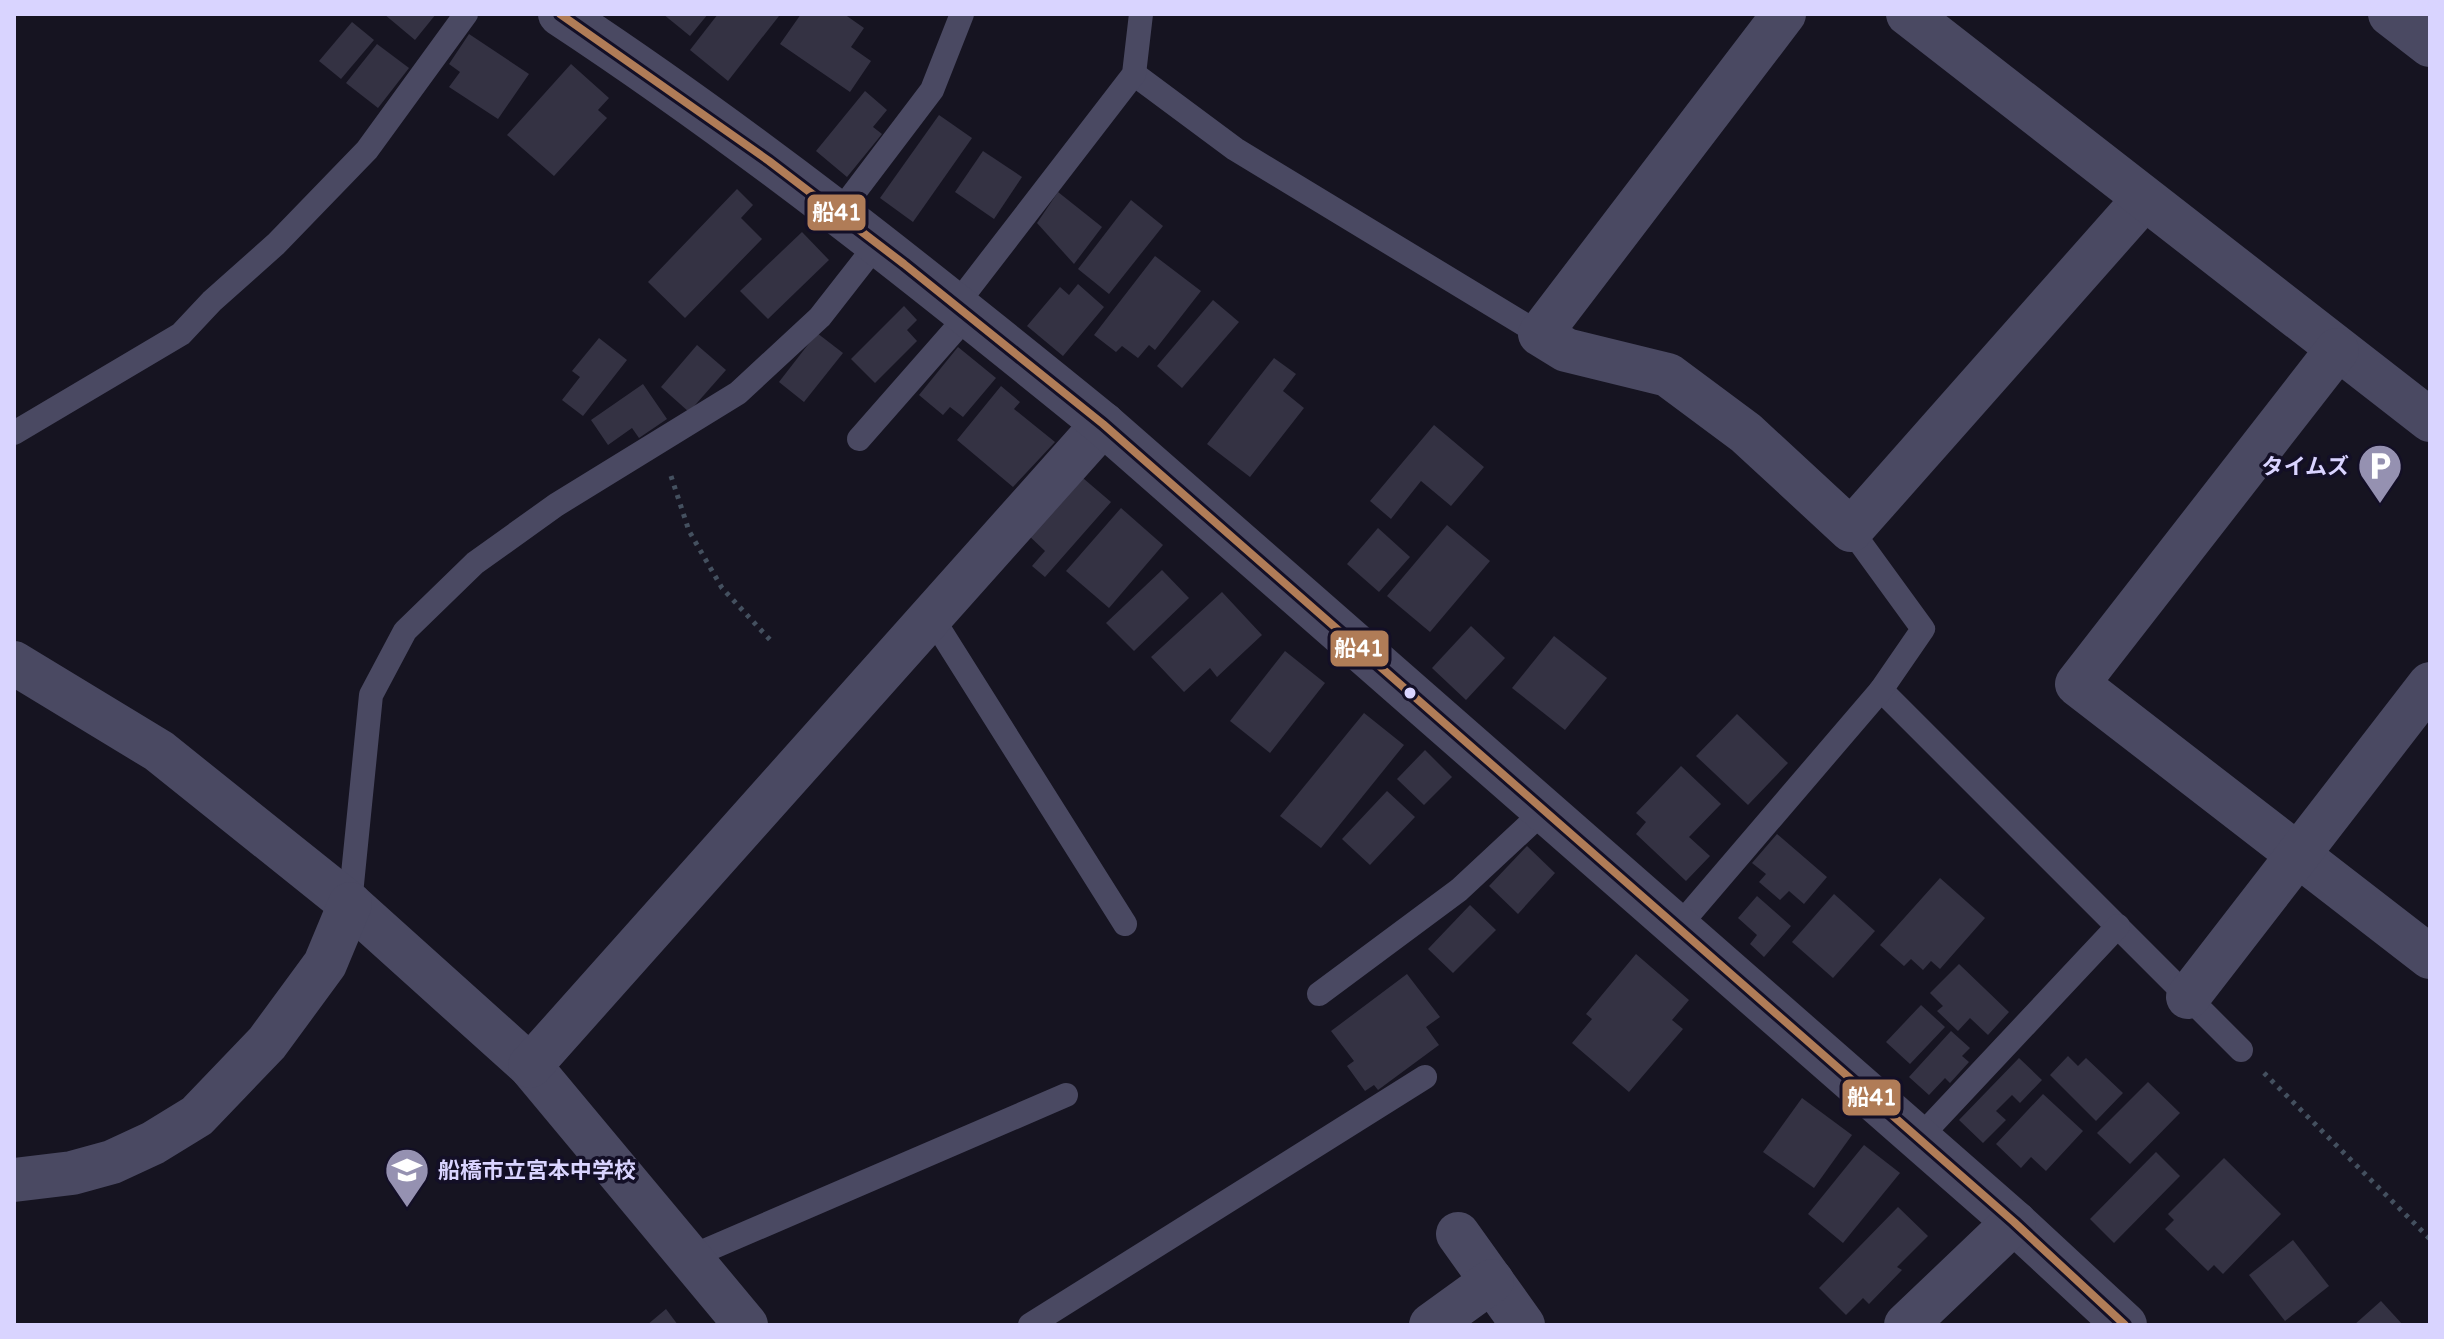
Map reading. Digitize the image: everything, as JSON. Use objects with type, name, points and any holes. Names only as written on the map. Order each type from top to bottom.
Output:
[{"type":"street","points":[[560,14],[642,68],[755,150],[1103,424],[1546,809],[2014,1222],[2125,1325]]},
{"type":"street","points":[[1784,14],[1540,334],[1566,350],[1668,375],[1746,433],[1851,530],[2144,199]]},
{"type":"street","points":[[1908,14],[2430,420]]},
{"type":"street","points":[[2390,14],[2430,45]]},
{"type":"street","points":[[2337,350],[2077,684],[2430,957]]},
{"type":"street","points":[[530,1066],[1103,424]]},
{"type":"street","points":[[14,663],[159,751],[350,904],[530,1066],[746,1325]]},
{"type":"street","points":[[2188,997],[2430,684]]},
{"type":"street","points":[[14,1180],[72,1173],[112,1162],[153,1143],[197,1116],[267,1043],[325,964],[350,904]]},
{"type":"street","points":[[1906,1325],[2014,1222]]},
{"type":"street","points":[[1458,1234],[1523,1325]]},
{"type":"street","points":[[1431,1325],[1492,1281]]},
{"type":"lane","points":[[14,433],[181,334],[212,301],[276,244],[367,150],[466,14]]},
{"type":"lane","points":[[838,214],[932,90],[962,14]]},
{"type":"lane","points":[[859,439],[962,310],[1134,74],[1141,14]]},
{"type":"lane","points":[[1134,74],[1235,149],[1540,334]]},
{"type":"lane","points":[[350,904],[371,695],[405,631],[475,563],[556,505],[738,393],[820,317],[877,244]]},
{"type":"lane","points":[[1678,927],[1881,690],[1923,629],[1851,530]]},
{"type":"lane","points":[[931,616],[1125,924]]},
{"type":"lane","points":[[1881,690],[2241,1050]]},
{"type":"lane","points":[[1319,994],[1459,890],[1546,809]]},
{"type":"lane","points":[[1919,1138],[2118,926]]},
{"type":"lane","points":[[1030,1325],[1425,1077]]},
{"type":"lane","points":[[688,1258],[1066,1095]]},
{"type":"path","points":[[661,438],[689,531],[722,588],[773,643]]},
{"type":"path","points":[[2241,1050],[2430,1239]]},
{"type":"building","points":[[384,14],[436,14],[415,40]]},
{"type":"building","points":[[663,14],[708,14],[690,36]]},
{"type":"building","points":[[718,14],[779,16],[728,81],[690,50]]},
{"type":"building","points":[[801,14],[844,14],[864,28],[851,47],[871,61],[850,92],[780,44]]},
{"type":"building","points":[[352,22],[374,40],[341,79],[319,61]]},
{"type":"building","points":[[469,34],[529,74],[498,119],[449,87],[460,72],[449,64]]},
{"type":"building","points":[[377,44],[409,68],[378,108],[346,83]]},
{"type":"building","points":[[571,64],[609,98],[598,110],[607,118],[554,176],[507,135]]},
{"type":"building","points":[[865,91],[887,110],[873,127],[882,134],[847,177],[816,151]]},
{"type":"building","points":[[939,115],[972,138],[913,222],[880,198]]},
{"type":"building","points":[[983,151],[1022,177],[994,219],[955,192]]},
{"type":"building","points":[[737,189],[753,205],[741,218],[762,239],[685,318],[648,282]]},
{"type":"building","points":[[1058,192],[1102,227],[1074,264],[1037,223]]},
{"type":"building","points":[[1131,200],[1163,226],[1109,294],[1078,269]]},
{"type":"building","points":[[802,232],[829,260],[768,319],[740,291]]},
{"type":"building","points":[[1155,256],[1201,291],[1155,350],[1149,345],[1138,358],[1122,346],[1116,352],[1094,335]]},
{"type":"building","points":[[1078,284],[1104,307],[1063,356],[1027,326],[1060,287],[1069,295]]},
{"type":"building","points":[[1213,300],[1239,322],[1182,388],[1157,366]]},
{"type":"building","points":[[904,306],[917,320],[907,330],[917,341],[875,383],[851,359]]},
{"type":"building","points":[[817,333],[843,353],[804,402],[779,382]]},
{"type":"building","points":[[599,338],[627,360],[583,416],[562,400],[580,377],[572,371]]},
{"type":"building","points":[[697,345],[726,370],[689,412],[661,387]]},
{"type":"building","points":[[958,347],[996,378],[963,417],[950,407],[943,415],[919,395]]},
{"type":"building","points":[[1274,358],[1296,374],[1283,391],[1304,408],[1250,477],[1207,444]]},
{"type":"building","points":[[643,384],[667,419],[639,438],[632,428],[608,445],[591,420]]},
{"type":"building","points":[[1001,386],[1020,402],[1014,409],[1055,442],[1013,487],[957,440]]},
{"type":"building","points":[[1434,425],[1484,467],[1451,506],[1421,481],[1391,519],[1370,501]]},
{"type":"building","points":[[1077,473],[1111,502],[1045,577],[1032,566],[1045,551],[1025,532]]},
{"type":"building","points":[[1121,508],[1163,545],[1109,608],[1066,571]]},
{"type":"building","points":[[1447,525],[1490,561],[1430,632],[1387,596]]},
{"type":"building","points":[[1378,528],[1410,557],[1379,592],[1347,564]]},
{"type":"building","points":[[1162,570],[1189,598],[1134,651],[1106,623]]},
{"type":"building","points":[[1222,592],[1262,635],[1217,677],[1210,668],[1184,692],[1151,657]]},
{"type":"building","points":[[1471,626],[1505,658],[1466,700],[1432,668]]},
{"type":"building","points":[[1554,636],[1607,678],[1565,730],[1512,688]]},
{"type":"building","points":[[1285,651],[1325,683],[1270,753],[1230,721]]},
{"type":"building","points":[[1364,713],[1404,745],[1321,848],[1280,816]]},
{"type":"building","points":[[1737,714],[1788,763],[1748,805],[1696,756]]},
{"type":"building","points":[[1425,750],[1452,777],[1424,805],[1397,779]]},
{"type":"building","points":[[1681,766],[1721,804],[1689,837],[1710,856],[1686,881],[1636,834],[1646,822],[1636,813]]},
{"type":"building","points":[[1387,791],[1415,817],[1370,865],[1342,839]]},
{"type":"building","points":[[1777,834],[1827,877],[1804,904],[1789,891],[1780,900],[1759,882],[1766,874],[1752,863]]},
{"type":"building","points":[[1527,846],[1555,873],[1518,914],[1489,886]]},
{"type":"building","points":[[1940,878],[1985,918],[1940,969],[1931,961],[1923,970],[1911,959],[1904,966],[1880,945]]},
{"type":"building","points":[[1834,894],[1875,931],[1833,978],[1792,942]]},
{"type":"building","points":[[1757,896],[1791,926],[1764,957],[1750,944],[1757,935],[1738,918]]},
{"type":"building","points":[[1470,905],[1496,930],[1453,973],[1428,949]]},
{"type":"building","points":[[1636,954],[1689,1000],[1672,1020],[1683,1029],[1629,1092],[1572,1043],[1592,1019],[1586,1014]]},
{"type":"building","points":[[1959,964],[2009,1012],[1988,1035],[1970,1018],[1958,1031],[1937,1011],[1943,1006],[1930,993]]},
{"type":"building","points":[[1407,974],[1440,1017],[1426,1027],[1439,1045],[1378,1090],[1374,1085],[1365,1091],[1347,1066],[1354,1061],[1331,1031]]},
{"type":"building","points":[[1921,1005],[1945,1027],[1910,1064],[1886,1042]]},
{"type":"building","points":[[1951,1031],[1970,1048],[1962,1056],[1969,1062],[1950,1083],[1945,1078],[1929,1095],[1909,1077]]},
{"type":"building","points":[[2068,1056],[2078,1066],[2086,1058],[2123,1093],[2096,1121],[2050,1075]]},
{"type":"building","points":[[2019,1058],[2042,1080],[2020,1103],[2012,1095],[1996,1111],[2006,1120],[1983,1143],[1959,1120]]},
{"type":"building","points":[[2148,1082],[2180,1113],[2130,1164],[2097,1133]]},
{"type":"building","points":[[2043,1094],[2083,1131],[2046,1171],[2031,1157],[2021,1168],[1996,1144]]},
{"type":"building","points":[[1802,1098],[1852,1135],[1814,1188],[1763,1152]]},
{"type":"building","points":[[1864,1145],[1900,1173],[1843,1243],[1808,1214]]},
{"type":"building","points":[[2156,1152],[2180,1176],[2114,1243],[2090,1219]]},
{"type":"building","points":[[2224,1158],[2281,1214],[2223,1274],[2214,1265],[2208,1271],[2165,1229],[2174,1220],[2168,1214]]},
{"type":"building","points":[[1898,1207],[1928,1236],[1897,1267],[1902,1270],[1869,1304],[1863,1298],[1846,1315],[1819,1288]]},
{"type":"building","points":[[2293,1240],[2329,1286],[2285,1321],[2249,1275]]},
{"type":"building","points":[[2381,1301],[2403,1325],[2354,1325]]},
{"type":"building","points":[[666,1309],[678,1325],[647,1325]]},
{"type":"transit line","name":"船41","points":[[560,14],[769,161],[904,264],[1103,424],[2014,1222],[2125,1325]]},
{"type":"place","name":"タイムズ","points":[[2380,505]]},
{"type":"place","name":"船橋市立宮本中学校","points":[[407,1209]]}]
